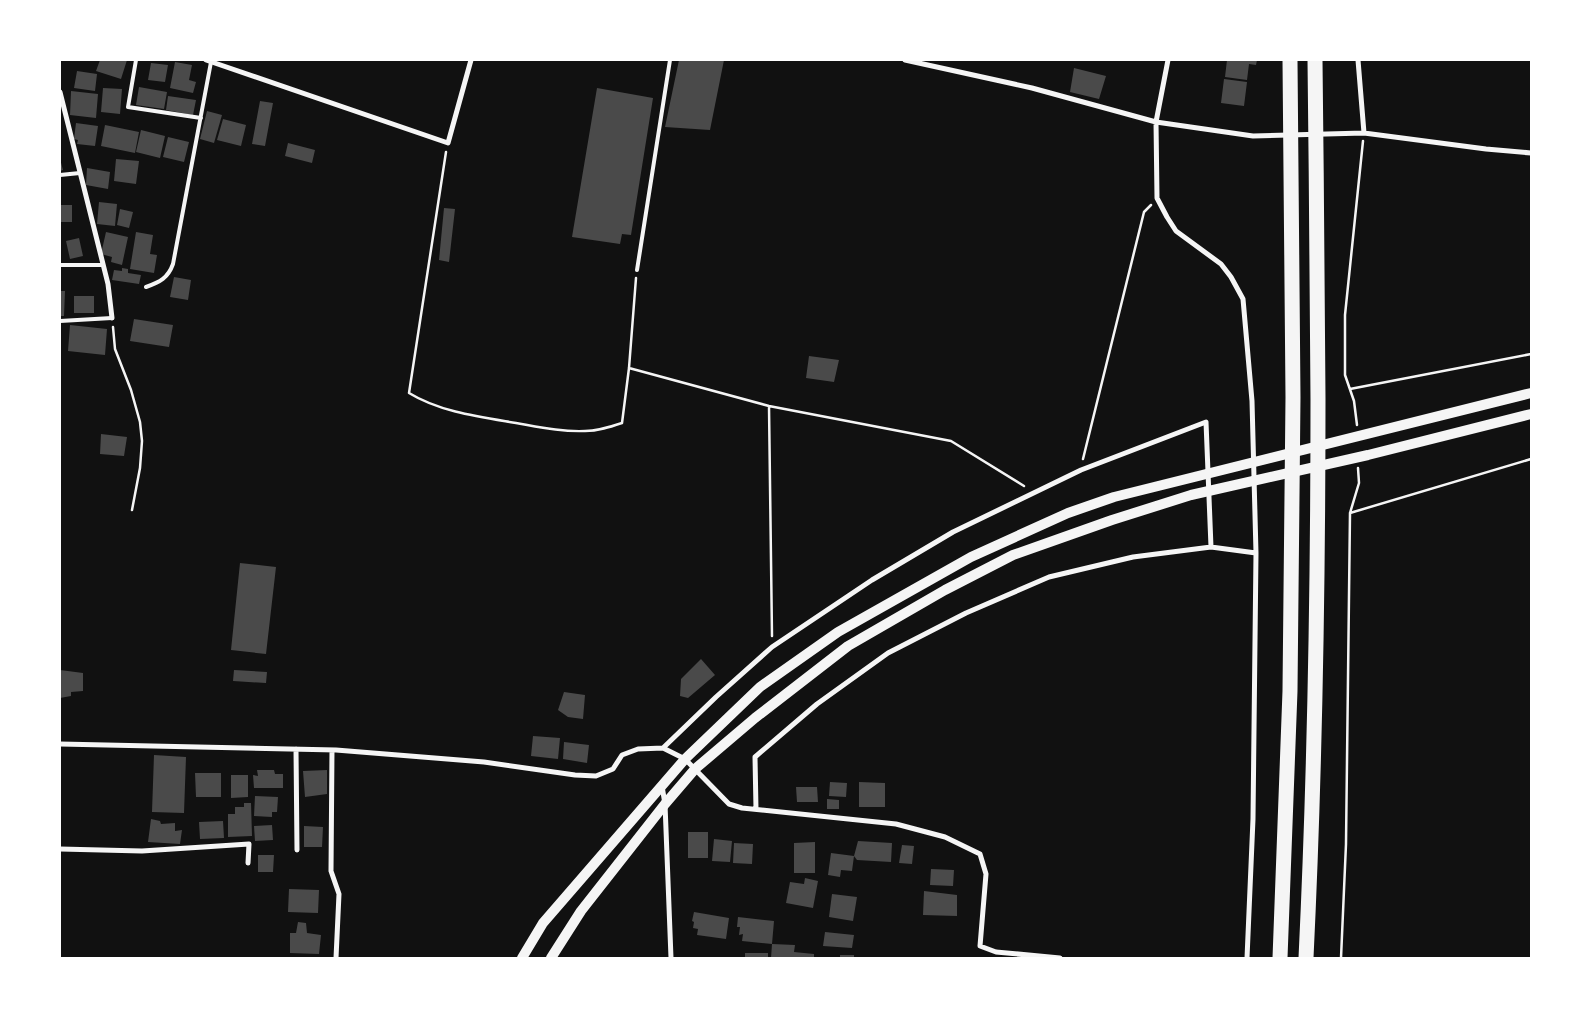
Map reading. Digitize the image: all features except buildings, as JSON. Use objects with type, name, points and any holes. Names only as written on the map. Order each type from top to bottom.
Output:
[{"type":"highway","points":[[1280,958],[1291,672],[1293,388],[1290,60]]},
{"type":"highway","points":[[1306,958],[1316,682],[1318,397],[1315,60]]},
{"type":"main road","points":[[522,958],[543,923],[685,759],[760,687],[838,632],[971,557],[1068,513],[1114,497],[1531,393]]},
{"type":"main road","points":[[551,958],[581,911],[695,769],[754,718],[848,646],[946,590],[1013,556],[1112,520],[1191,495],[1368,455],[1531,414]]},
{"type":"street","points":[[208,61],[448,143],[470,60]]},
{"type":"street","points":[[905,60],[1032,88],[1156,122],[1254,136],[1364,133],[1531,153]]},
{"type":"street","points":[[1168,60],[1156,122],[1157,198],[1166,217],[1176,231],[1221,264],[1231,277],[1243,299],[1252,401],[1256,553],[1253,819],[1247,958]]},
{"type":"street","points":[[1358,60],[1364,133]]},
{"type":"street","points":[[60,92],[108,284],[112,318]]},
{"type":"street","points":[[663,748],[772,647],[872,580],[953,532],[1033,492],[1081,470],[1206,422],[1211,547]]},
{"type":"street","points":[[756,809],[755,757],[817,704],[888,653],[966,613],[1049,576],[1133,557],[1211,547],[1256,553]]},
{"type":"street","points":[[60,744],[332,750],[458,760],[574,775],[596,776],[613,769],[622,755],[638,749],[663,748],[685,759],[729,804],[742,808],[896,824],[945,837],[980,854],[986,874],[980,946],[996,952],[1060,958]]},
{"type":"street","points":[[296,749],[298,850]]},
{"type":"street","points":[[332,750],[331,870],[339,894],[336,958]]},
{"type":"street","points":[[662,786],[666,804],[671,958]]},
{"type":"street","points":[[60,849],[142,851],[249,844],[248,863]]},
{"type":"lane","points":[[136,60],[128,106],[201,118]]},
{"type":"lane","points":[[637,270],[670,60]]},
{"type":"lane","points":[[146,287],[162,281],[168,276],[174,264],[201,118],[208,61]]},
{"type":"lane","points":[[60,175],[80,173]]},
{"type":"lane","points":[[60,265],[103,265]]},
{"type":"lane","points":[[60,321],[112,318]]},
{"type":"path","points":[[1357,428],[1354,401],[1345,375],[1345,315],[1364,133]]},
{"type":"path","points":[[448,143],[409,393],[431,404],[502,421],[554,430],[585,431],[604,429],[622,423],[629,368],[637,270]]},
{"type":"path","points":[[1081,470],[1144,212],[1157,198]]},
{"type":"path","points":[[112,318],[115,349],[131,390],[140,422],[142,441],[140,468],[132,510]]},
{"type":"path","points":[[1350,389],[1531,354]]},
{"type":"path","points":[[629,368],[769,406],[951,440],[1033,492]]},
{"type":"path","points":[[769,406],[772,647]]},
{"type":"path","points":[[1350,513],[1531,459]]},
{"type":"path","points":[[1341,958],[1346,844],[1350,513],[1359,483],[1358,465]]}]
